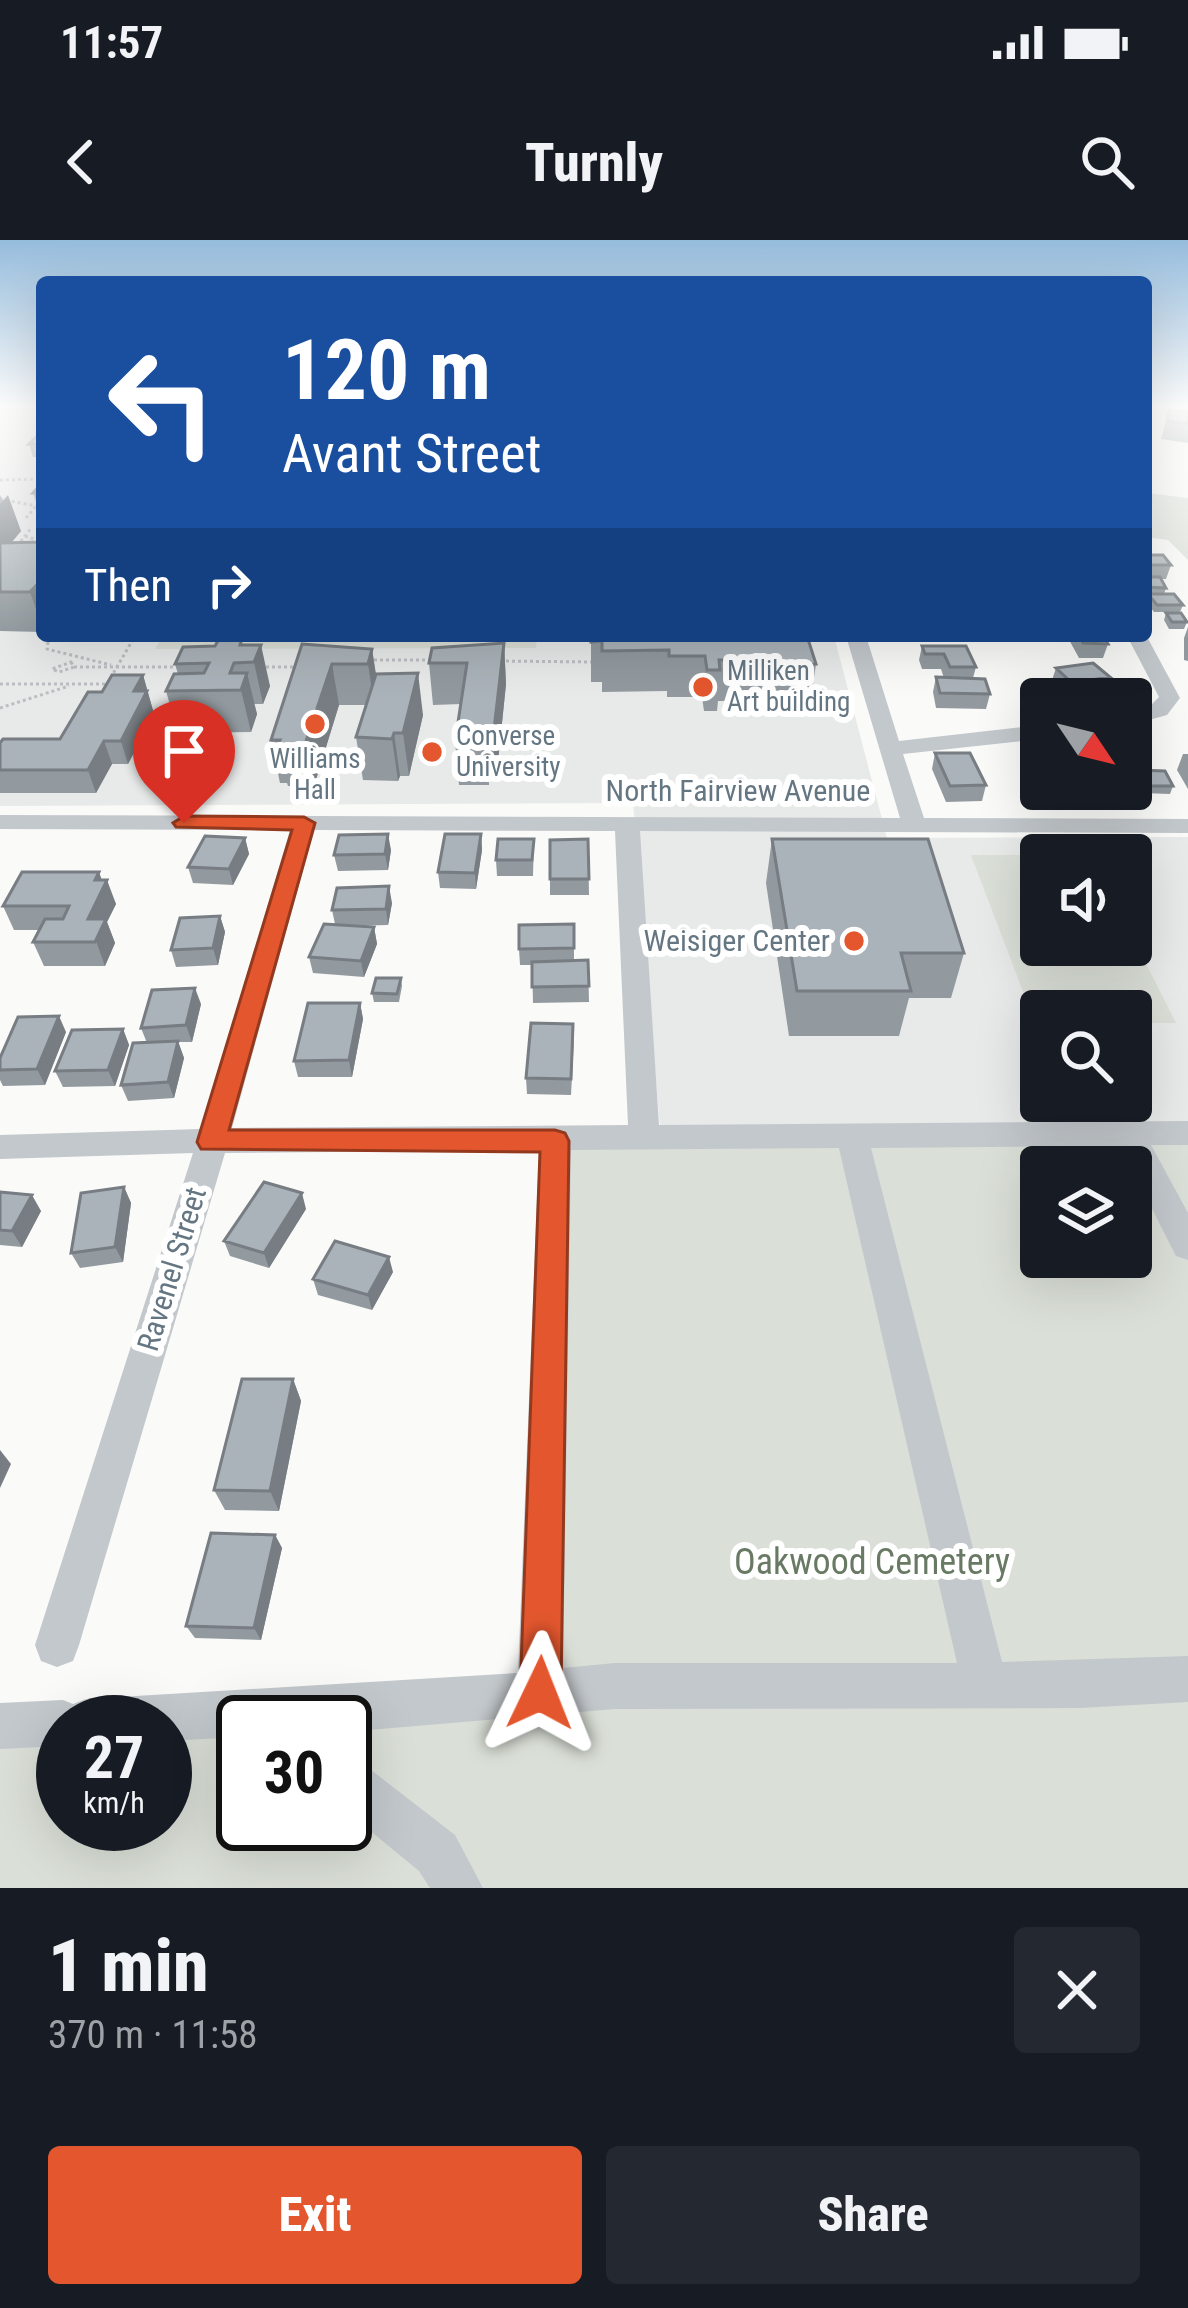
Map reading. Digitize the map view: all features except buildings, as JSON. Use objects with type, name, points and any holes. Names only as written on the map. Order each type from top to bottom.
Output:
[{"type":"street","points":[[858,642],[914,825]]},
{"type":"street","points":[[1141,642],[1170,698],[1152,712]]},
{"type":"street","points":[[890,749],[1020,734]]},
{"type":"street","name":"North Fairview Avenue","points":[[0,822],[1188,826]]},
{"type":"street","name":"Ravenel Street","points":[[57,1645],[304,823]]},
{"type":"street","points":[[627,824],[644,1139]]},
{"type":"street","points":[[0,1147],[1188,1133]]},
{"type":"street","points":[[1130,1135],[1188,1246]]},
{"type":"street","points":[[852,1137],[985,1684]]},
{"type":"street","points":[[540,1693],[555,1141]]},
{"type":"street","points":[[372,1708],[740,1682],[985,1684],[1188,1679]]},
{"type":"street","points":[[0,1726],[36,1724]]},
{"type":"street","points":[[372,1801],[437,1853],[458,1888]]},
{"type":"path","points":[[0,499],[36,506],[26,518],[36,514]]},
{"type":"path","points":[[14,548],[32,527]]},
{"type":"path","points":[[25,536],[36,540]]},
{"type":"path","points":[[49,642],[47,649],[95,658],[117,668]]},
{"type":"path","points":[[0,684],[107,684],[132,642]]},
{"type":"path","points":[[595,649],[596,674]]},
{"type":"path","points":[[258,667],[301,667],[304,659]]},
{"type":"path","points":[[349,659],[439,660]]},
{"type":"path","points":[[484,661],[595,662]]},
{"type":"path","points":[[74,667],[194,668]]},
{"type":"path","points":[[0,708],[73,685]]},
{"type":"shaded area","name":"Converse University","points":[[0,483],[36,483],[36,642],[836,642],[887,838],[1020,838],[1020,966],[1152,966],[1152,837],[1188,837],[1188,1122],[660,1128],[633,803],[0,806]]},
{"type":"green space","points":[[1152,494],[1188,498],[1188,560],[1168,540],[1152,538]]},
{"type":"green space","points":[[159,642],[536,642],[536,648],[155,649]]},
{"type":"green space","points":[[971,855],[1020,855],[1020,966],[1147,966],[1176,1023],[1152,1023],[1152,990],[1022,990]]},
{"type":"green space","name":"Oakwood Cemetery","points":[[1188,1122],[1188,1888],[0,1888],[0,1748],[36,1746],[36,1851],[192,1851],[192,1735],[216,1734],[216,1851],[372,1851],[372,1723],[558,1710],[560,1129]]},
{"type":"place","name":"Milliken Art building","points":[[703,687]]},
{"type":"place","name":"Williams Hall","points":[[315,724]]},
{"type":"place","name":"Converse University","points":[[432,752]]},
{"type":"place","name":"Weisiger Center","points":[[854,941]]},
{"type":"route","points":[[184,823],[304,823],[211,1142],[555,1141],[540,1693]]}]
